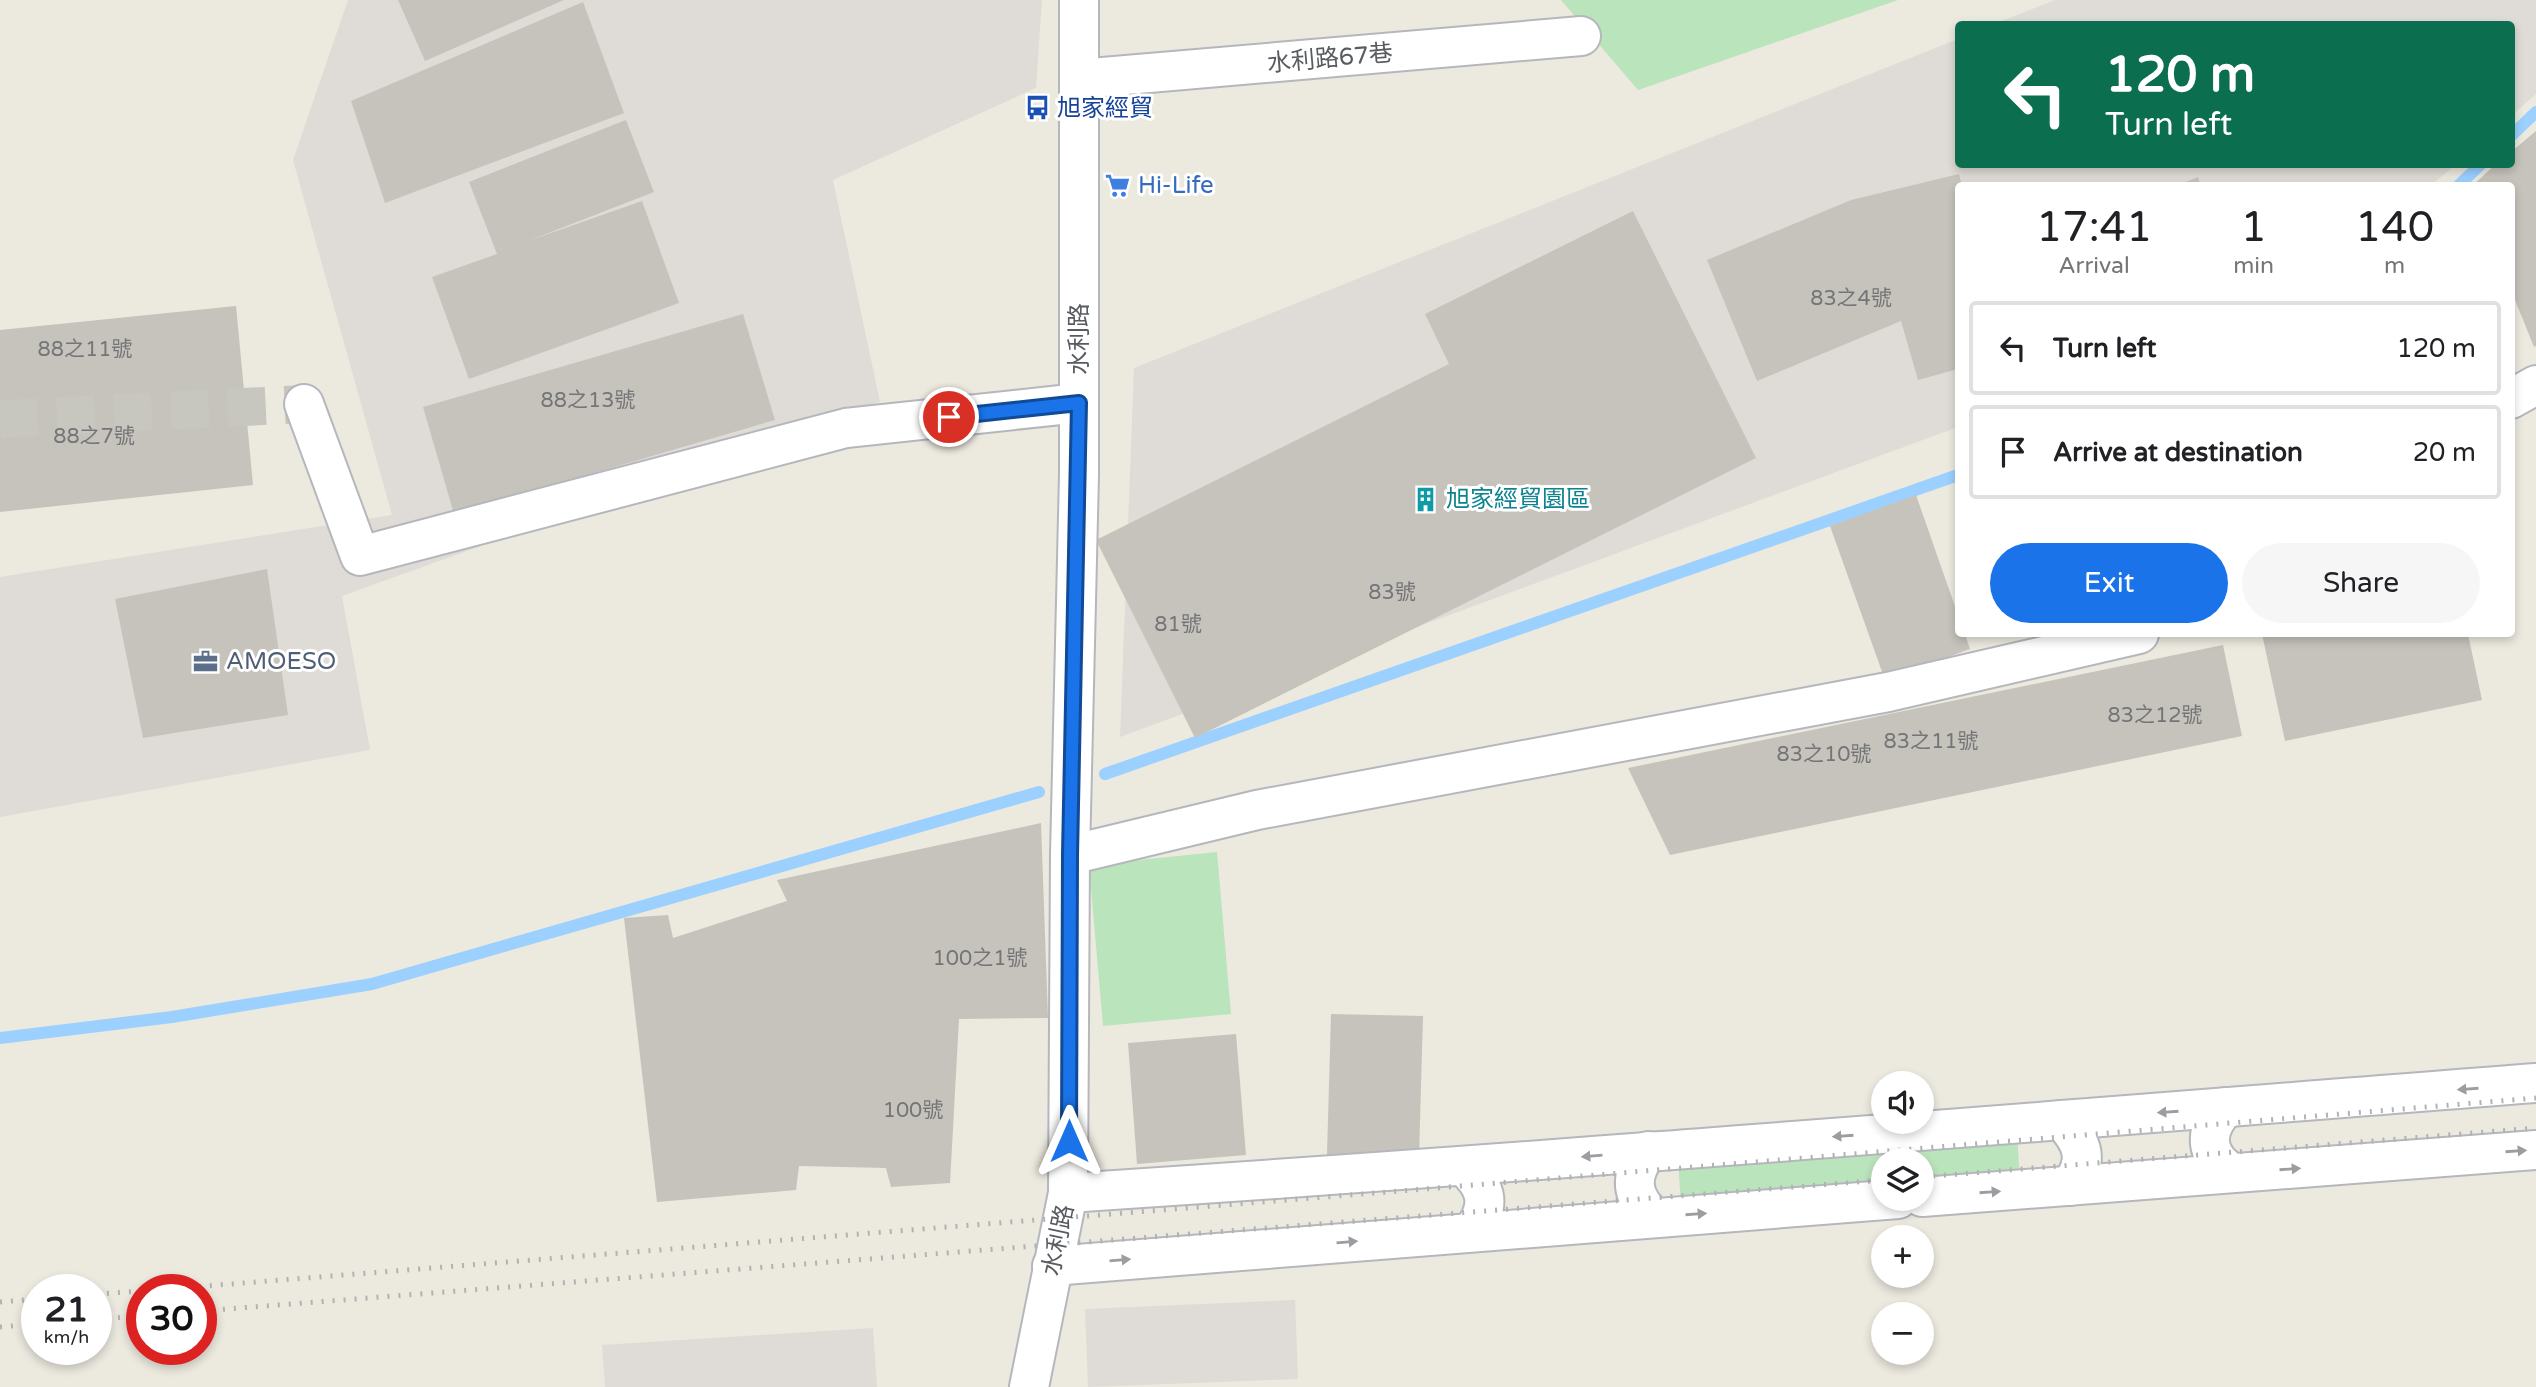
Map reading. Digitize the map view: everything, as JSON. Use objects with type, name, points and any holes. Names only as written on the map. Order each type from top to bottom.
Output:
[{"type":"street","name":"水利路","points":[[1029,1387],[1068,1193],[1070,855],[1079,403],[1079,0]]},
{"type":"street","name":"水利路67巷","points":[[1079,79],[1581,36]]},
{"type":"street","points":[[2515,397],[2536,385]]},
{"type":"street","points":[[304,404],[360,556],[846,428],[1079,403]]},
{"type":"street","points":[[1070,855],[1257,810],[1888,692],[2126,637]]},
{"type":"street","points":[[1068,1193],[1465,1167],[2536,1083]]},
{"type":"street","points":[[2226,1107],[2216,1117],[2210,1129],[2209,1142],[2213,1156],[2221,1166],[2232,1173]]},
{"type":"street","points":[[2062,1120],[2073,1131],[2082,1154],[2082,1166],[2070,1186]]},
{"type":"street","points":[[1934,1196],[2536,1150]]},
{"type":"street","points":[[1648,1151],[1635,1172],[1634,1186],[1637,1198],[1653,1217]]},
{"type":"street","points":[[1465,1167],[1482,1188],[1485,1200],[1480,1222],[1472,1232]]},
{"type":"street","points":[[1052,1266],[1871,1201]]},
{"type":"shaded area","points":[[348,0],[1042,0],[1036,88],[833,180],[880,402],[342,596],[370,750],[0,817],[0,577],[392,515],[293,160]]},
{"type":"shaded area","points":[[2055,0],[2536,0],[2536,94],[2515,112],[2515,21],[2002,21]]},
{"type":"shaded area","points":[[1955,40],[1955,168],[2451,168],[2435,182],[1955,182],[1955,428],[1120,737],[1134,368]]},
{"type":"shaded area","points":[[1295,1300],[1298,1379],[1088,1387],[1085,1309]]},
{"type":"shaded area","points":[[873,1328],[877,1387],[605,1387],[602,1345]]},
{"type":"green space","points":[[1561,0],[1898,0],[1638,90]]},
{"type":"green space","points":[[1217,852],[1231,1014],[1103,1026],[1089,865]]},
{"type":"green space","points":[[2017,1132],[2020,1182],[1934,1189],[1934,1148],[1871,1148],[1871,1194],[1681,1207],[1678,1158]]},
{"type":"building","points":[[398,0],[564,0],[425,61]]},
{"type":"building","points":[[583,2],[624,113],[385,203],[351,101]]},
{"type":"building","points":[[626,120],[654,192],[528,241],[642,201],[679,303],[469,379],[432,277],[497,254],[469,182]]},
{"type":"building","points":[[2536,131],[2534,347],[2515,300],[2515,182],[2476,182],[2492,168],[2515,168],[2515,149]]},
{"type":"building","points":[[1959,174],[1961,182],[1955,182],[1955,370],[1918,380],[1901,321],[1757,381],[1707,260],[1851,200]]},
{"type":"building","points":[[2198,177],[2200,182],[2186,182]]},
{"type":"building","name":"旭家經貿園區","points":[[1633,211],[1756,458],[1195,738],[1096,540],[1449,364],[1425,314]]},
{"type":"building","points":[[236,306],[253,485],[0,512],[0,330]]},
{"type":"building","points":[[743,314],[775,420],[454,514],[423,407]]},
{"type":"building","points":[[1916,495],[1955,606],[1955,637],[1966,637],[1970,649],[1885,680],[1830,526]]},
{"type":"building","points":[[267,569],[288,715],[143,738],[115,599]]},
{"type":"building","points":[[2263,637],[2469,637],[2482,700],[2285,741]]},
{"type":"building","points":[[2223,645],[2242,736],[1670,855],[1628,768]]},
{"type":"building","points":[[1041,823],[1048,1018],[959,1019],[950,1183],[891,1187],[886,1168],[799,1166],[796,1190],[657,1202],[624,918],[668,915],[673,938],[787,901],[777,880]]},
{"type":"building","points":[[1331,1014],[1423,1016],[1419,1157],[1327,1155]]},
{"type":"building","points":[[1236,1034],[1246,1155],[1137,1164],[1128,1043]]},
{"type":"waterway","points":[[2515,132],[2536,112]]},
{"type":"waterway","points":[[2462,182],[2477,168]]},
{"type":"waterway","points":[[1105,774],[1955,476]]},
{"type":"waterway","points":[[0,1038],[172,1017],[372,984],[1039,792]]},
{"type":"tunnel","points":[[0,419],[304,404]]},
{"type":"railway","points":[[217,1285],[2536,1098]]},
{"type":"railway","points":[[1934,1176],[2536,1128]]},
{"type":"railway","points":[[217,1310],[1871,1181]]},
{"type":"railway","points":[[112,1293],[126,1292]]},
{"type":"railway","points":[[0,1302],[21,1300]]},
{"type":"railway","points":[[112,1318],[126,1317]]},
{"type":"railway","points":[[0,1327],[21,1325]]},
{"type":"place","name":"旭家經貿","points":[[1037,108]]},
{"type":"place","name":"Hi-Life","points":[[1118,185]]},
{"type":"place","name":"旭家經貿園區","points":[[1426,499]]},
{"type":"place","name":"AMOESO","points":[[206,661]]},
{"type":"route","points":[[949,417],[1079,403],[1070,855],[1069,1141]]}]
